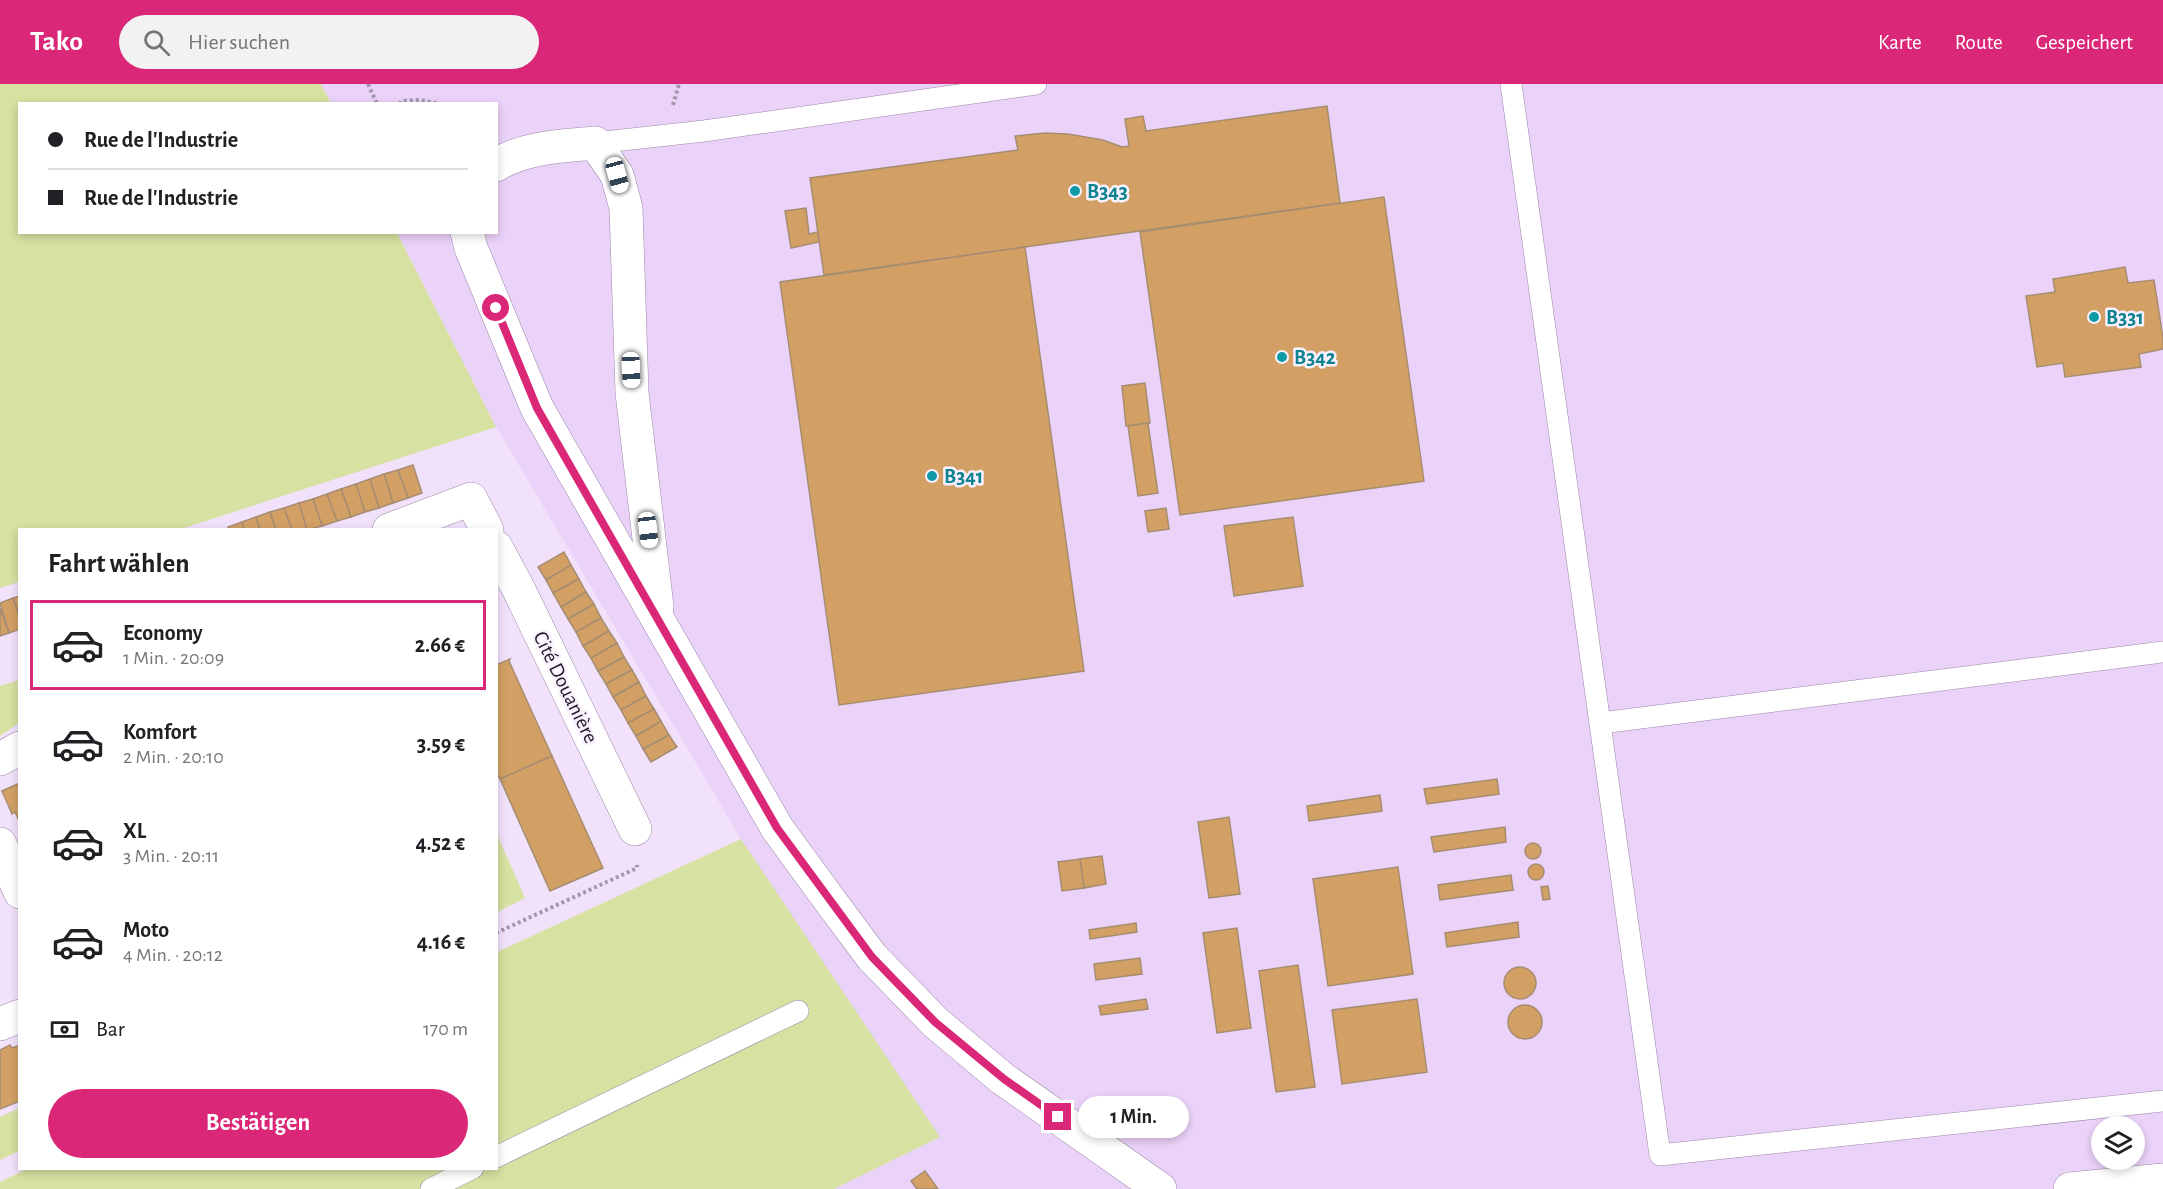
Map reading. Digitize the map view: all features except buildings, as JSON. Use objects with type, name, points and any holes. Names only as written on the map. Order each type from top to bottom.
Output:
[{"type":"street","points":[[498,164],[508,158],[554,146],[595,143],[617,175],[626,208],[632,393],[659,621]]},
{"type":"street","points":[[467,234],[471,249],[537,408],[777,828],[872,957],[935,1022],[1004,1079],[1160,1189]]},
{"type":"street","points":[[394,528],[471,499],[486,528]]},
{"type":"street","name":"Cité Douanière","points":[[498,551],[635,829]]},
{"type":"street","points":[[0,759],[18,749]]},
{"type":"street","points":[[0,844],[18,887]]},
{"type":"street","points":[[0,1024],[18,1017]]},
{"type":"street","points":[[2070,1189],[2163,1180]]},
{"type":"lane","points":[[595,143],[704,131],[1036,84]]},
{"type":"lane","points":[[1511,84],[1660,1155],[2163,1101]]},
{"type":"lane","points":[[1601,723],[2163,652]]},
{"type":"lane","points":[[498,1156],[798,1011]]},
{"type":"lane","points":[[430,1189],[469,1170]]},
{"type":"path","points":[[368,84],[376,102]]},
{"type":"path","points":[[400,102],[401,100],[430,102]]},
{"type":"path","points":[[498,932],[637,868]]},
{"type":"shaded area","points":[[321,84],[2163,84],[2163,1189],[834,1189],[940,1137],[741,839],[496,427],[398,234],[498,234],[498,102],[330,102]]},
{"type":"green space","points":[[0,84],[321,84],[330,102],[18,102],[18,234],[398,234],[496,427],[184,528],[18,528],[18,582],[0,588]]},
{"type":"green space","points":[[18,680],[18,724],[0,736],[0,686]]},
{"type":"green space","points":[[498,836],[525,898],[498,912]]},
{"type":"green space","points":[[741,839],[940,1137],[834,1189],[0,1189],[0,1182],[25,1170],[498,1170],[498,952]]},
{"type":"green space","points":[[18,1108],[18,1151],[0,1160],[0,1117]]},
{"type":"place","name":"B343","points":[[1075,191]]},
{"type":"place","name":"B331","points":[[2094,317]]},
{"type":"place","name":"B342","points":[[1282,357]]},
{"type":"place","name":"B341","points":[[932,476]]},
{"type":"route","points":[[496,308],[537,408],[777,828],[872,957],[935,1022],[1004,1079],[1058,1117]]}]
